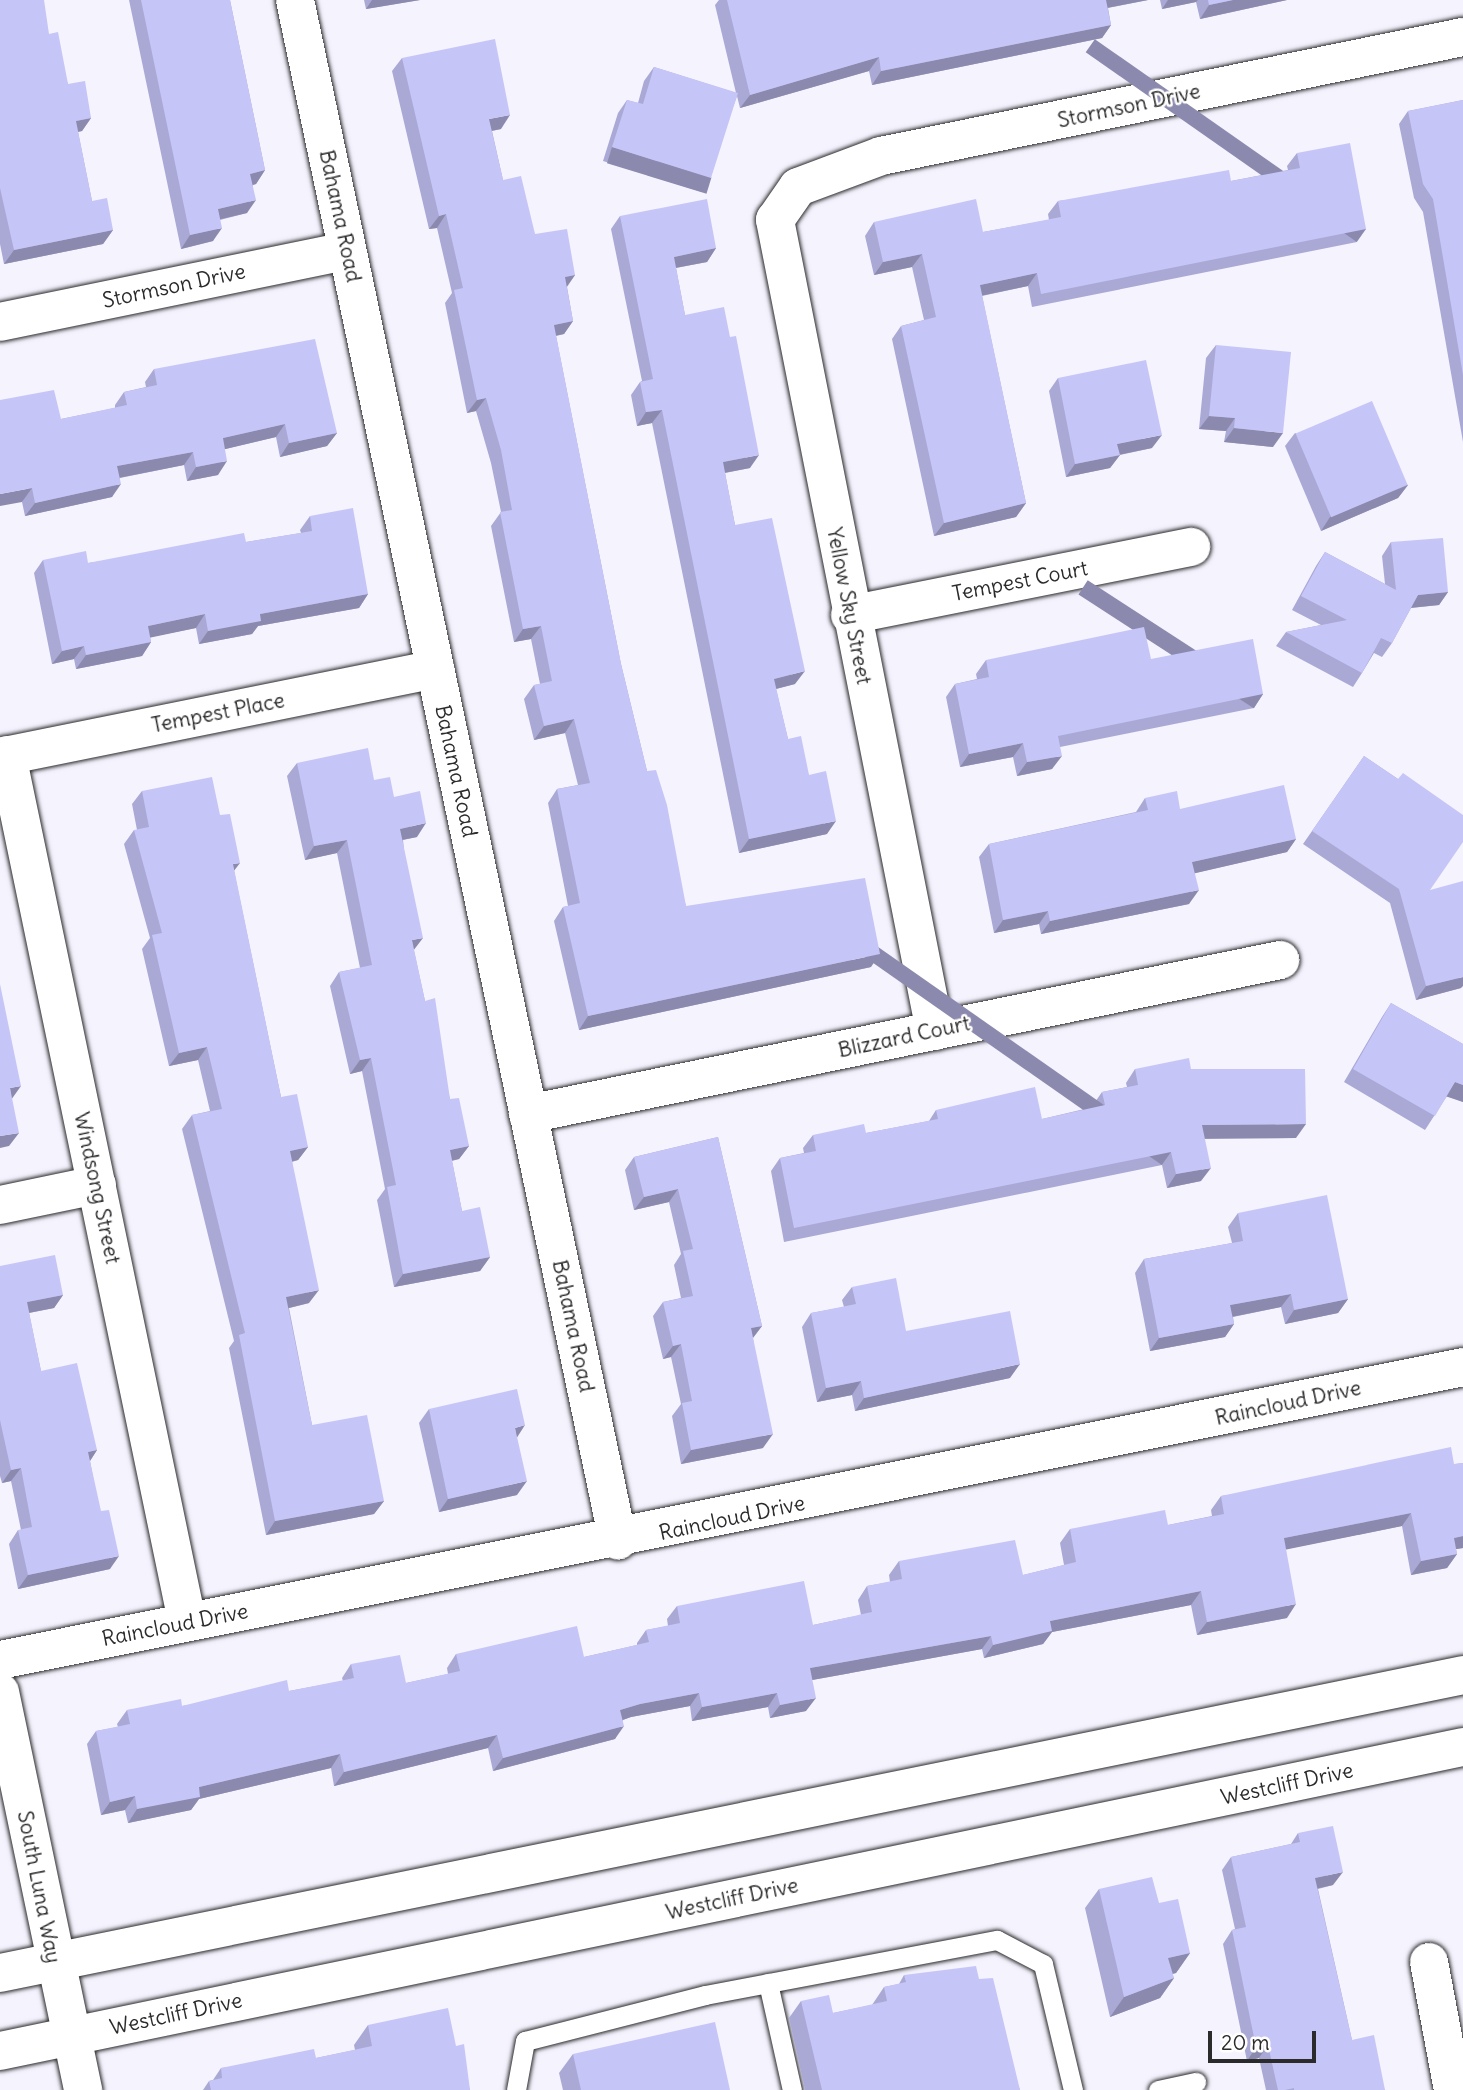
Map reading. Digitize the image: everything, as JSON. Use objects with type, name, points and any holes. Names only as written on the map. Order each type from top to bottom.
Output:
[{"type":"street","name":"Bahama Road","points":[[295,0],[618,1541]]},
{"type":"street","name":"Stormson Drive","points":[[798,187],[881,156],[1463,37]]},
{"type":"street","name":"Yellow Sky Street","points":[[798,187],[775,220],[850,615],[935,1031]]},
{"type":"street","name":"Stormson Drive","points":[[0,322],[347,251]]},
{"type":"street","name":"Tempest Court","points":[[850,615],[1191,547]]},
{"type":"street","name":"Tempest Place","points":[[4,756],[435,669]]},
{"type":"street","name":"Windsong Street","points":[[4,756],[97,1185],[187,1622]]},
{"type":"street","name":"Blizzard Court","points":[[528,1114],[1280,960]]},
{"type":"street","points":[[0,1205],[97,1185]]},
{"type":"street","name":"Raincloud Drive","points":[[0,1660],[618,1541],[1463,1367]]},
{"type":"street","points":[[0,1973],[1463,1675]]},
{"type":"street","name":"South Luna Way","points":[[0,1692],[83,2090]]},
{"type":"street","name":"Westcliff Drive","points":[[0,2051],[1463,1747]]},
{"type":"street","points":[[1429,1962],[1453,2090]]},
{"type":"lane","points":[[516,2090],[525,2041],[768,1983],[997,1940],[1043,1964],[1073,2090]]},
{"type":"lane","points":[[768,1983],[792,2090]]},
{"type":"lane","points":[[1158,2090],[1196,2082]]},
{"type":"building","points":[[0,0],[44,0],[49,34],[58,32],[68,84],[85,81],[91,118],[76,121],[92,201],[107,198],[113,230],[14,250],[0,188]]},
{"type":"building","points":[[141,0],[230,0],[265,170],[250,174],[256,200],[218,209],[222,228],[190,235]]},
{"type":"building","points":[[727,0],[1106,0],[1111,25],[881,71],[879,57],[750,95]]},
{"type":"building","points":[[1208,0],[1233,0],[1209,5]]},
{"type":"building","points":[[495,39],[510,115],[489,119],[503,180],[521,176],[535,234],[567,229],[575,275],[565,277],[573,321],[554,325],[621,664],[647,771],[656,770],[667,805],[686,906],[865,878],[880,954],[588,1016],[563,907],[580,903],[557,789],[590,783],[574,719],[544,726],[534,685],[552,681],[541,626],[523,629],[500,512],[512,510],[501,450],[486,398],[477,400],[454,290],[463,288],[446,214],[439,216],[402,58]]},
{"type":"building","points":[[654,67],[738,93],[711,178],[612,147],[627,100],[643,104]]},
{"type":"building","points":[[1463,100],[1463,375],[1433,199],[1423,184],[1408,111]]},
{"type":"building","points":[[1350,143],[1366,229],[1041,294],[1037,273],[980,285],[1026,503],[944,523],[901,326],[936,317],[922,254],[883,262],[874,222],[976,199],[983,232],[1061,217],[1058,201],[1229,170],[1231,181],[1300,168],[1297,153]]},
{"type":"building","points":[[707,199],[716,248],[674,257],[685,315],[724,307],[730,337],[736,336],[759,455],[723,462],[735,525],[772,518],[805,671],[774,679],[788,739],[801,736],[809,775],[826,771],[836,821],[749,839],[662,410],[646,412],[640,382],[653,379],[620,216]]},
{"type":"building","points":[[315,339],[337,433],[289,443],[285,424],[223,438],[227,461],[196,467],[193,452],[117,466],[121,484],[35,503],[32,488],[0,494],[0,400],[54,390],[61,419],[127,405],[124,392],[157,385],[154,369]]},
{"type":"building","points":[[1216,345],[1291,352],[1283,433],[1234,428],[1235,418],[1209,416]]},
{"type":"building","points":[[1146,360],[1162,435],[1117,444],[1120,455],[1075,464],[1058,378]]},
{"type":"building","points":[[1372,401],[1408,485],[1331,517],[1296,433]]},
{"type":"building","points":[[353,508],[368,594],[260,614],[261,621],[208,631],[205,614],[148,626],[151,642],[86,655],[84,646],[62,651],[43,560],[86,551],[88,563],[244,533],[246,542],[312,531],[310,516]]},
{"type":"building","points":[[1443,538],[1448,592],[1418,595],[1392,643],[1381,638],[1362,673],[1286,632],[1347,620],[1301,596],[1325,552],[1396,590],[1391,542]]},
{"type":"building","points":[[1144,627],[1151,659],[1253,639],[1263,694],[1058,736],[1062,756],[1027,762],[1023,743],[969,754],[955,684],[989,677],[986,660]]},
{"type":"building","points":[[368,748],[374,780],[390,777],[394,797],[420,791],[426,823],[400,829],[423,938],[412,940],[425,1001],[435,998],[450,1099],[459,1098],[469,1146],[450,1150],[462,1211],[480,1207],[490,1257],[403,1274],[387,1187],[396,1185],[371,1058],[360,1060],[339,972],[372,965],[347,840],[314,846],[297,763]]},
{"type":"building","points":[[1364,756],[1398,779],[1403,773],[1463,815],[1463,842],[1430,890],[1463,881],[1463,977],[1426,986],[1399,889],[1312,831]]},
{"type":"building","points":[[212,777],[220,815],[230,814],[240,863],[233,864],[281,1097],[297,1094],[308,1147],[290,1151],[319,1290],[286,1297],[312,1425],[367,1415],[384,1501],[275,1521],[239,1335],[245,1333],[192,1115],[222,1109],[207,1047],[179,1053],[152,935],[162,933],[134,830],[149,827],[142,791]]},
{"type":"building","points":[[1284,785],[1296,839],[1192,862],[1199,890],[1050,921],[1048,911],[1003,920],[989,844],[1148,810],[1145,798],[1177,791],[1180,809]]},
{"type":"building","points":[[0,984],[21,1086],[10,1088],[19,1133],[0,1136]]},
{"type":"building","points":[[1391,1003],[1463,1044],[1463,1085],[1455,1082],[1435,1116],[1353,1069]]},
{"type":"building","points":[[1189,1058],[1191,1069],[1305,1069],[1306,1124],[1202,1125],[1211,1168],[1176,1174],[1171,1152],[794,1228],[780,1158],[816,1151],[813,1135],[864,1124],[866,1133],[938,1119],[936,1110],[1035,1087],[1042,1119],[1105,1105],[1102,1092],[1138,1085],[1135,1069]]},
{"type":"building","points":[[718,1137],[762,1326],[751,1328],[773,1434],[691,1450],[682,1403],[692,1401],[681,1344],[673,1346],[663,1302],[693,1296],[683,1251],[693,1249],[678,1189],[644,1197],[634,1157]]},
{"type":"building","points":[[1327,1195],[1348,1299],[1294,1310],[1291,1294],[1230,1305],[1234,1324],[1159,1338],[1144,1259],[1243,1241],[1238,1213]]},
{"type":"building","points":[[55,1255],[63,1295],[27,1302],[41,1371],[77,1363],[97,1450],[88,1452],[101,1511],[109,1510],[119,1556],[28,1575],[18,1530],[32,1527],[21,1468],[11,1470],[0,1420],[0,1266]]},
{"type":"building","points":[[896,1278],[906,1331],[1010,1311],[1020,1364],[864,1398],[861,1381],[826,1388],[811,1313],[856,1304],[852,1287]]},
{"type":"building","points":[[517,1389],[525,1425],[515,1428],[527,1481],[448,1499],[429,1409]]},
{"type":"building","points":[[1451,1447],[1454,1464],[1463,1463],[1463,1536],[1454,1538],[1457,1554],[1421,1561],[1411,1513],[1284,1538],[1296,1604],[1207,1622],[1201,1591],[1050,1621],[1052,1631],[993,1645],[991,1636],[810,1668],[816,1698],[780,1705],[777,1693],[702,1707],[699,1693],[620,1710],[624,1726],[503,1758],[497,1735],[344,1772],[340,1754],[199,1787],[200,1797],[137,1809],[135,1796],[110,1802],[96,1731],[130,1724],[127,1710],[181,1699],[182,1706],[287,1680],[289,1691],[354,1678],[351,1664],[400,1655],[406,1683],[460,1671],[456,1654],[577,1626],[584,1657],[649,1642],[646,1630],[680,1623],[677,1606],[804,1581],[813,1625],[872,1612],[867,1586],[902,1579],[899,1561],[1015,1540],[1023,1575],[1076,1562],[1070,1529],[1165,1510],[1168,1525],[1224,1514],[1221,1496]]},
{"type":"building","points":[[1333,1826],[1343,1872],[1315,1878],[1352,2040],[1374,2035],[1385,2090],[1278,2090],[1268,2045],[1256,2047],[1232,1930],[1246,1927],[1231,1857],[1300,1842],[1298,1833]]},
{"type":"building","points":[[1152,1877],[1159,1903],[1178,1899],[1190,1953],[1168,1958],[1174,1978],[1124,1997],[1099,1889]]},
{"type":"building","points":[[976,1966],[979,1979],[993,1978],[1020,2090],[822,2090],[801,2001],[829,1995],[833,2013],[887,2001],[884,1987],[906,1982],[904,1975]]},
{"type":"building","points":[[448,2008],[456,2046],[464,2044],[470,2090],[211,2090],[209,2081],[222,2078],[221,2068],[314,2049],[316,2058],[372,2046],[368,2025]]},
{"type":"building","points":[[715,2022],[730,2090],[581,2090],[573,2054]]}]
